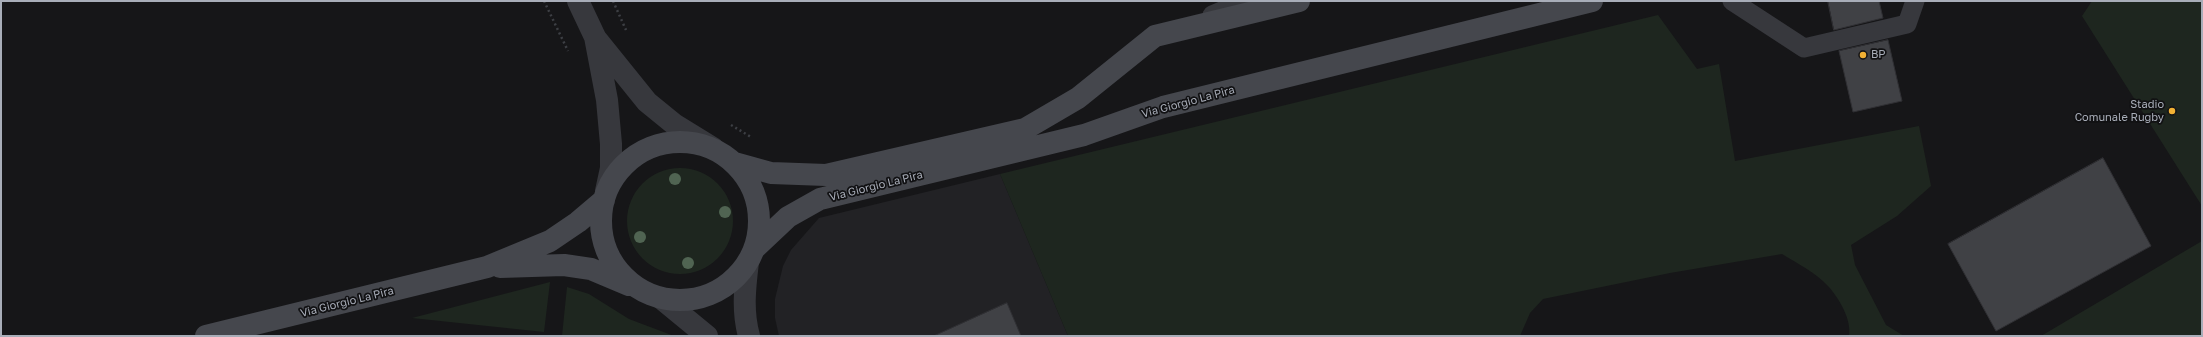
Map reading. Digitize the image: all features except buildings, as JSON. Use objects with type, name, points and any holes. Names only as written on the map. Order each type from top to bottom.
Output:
[{"type":"main road","name":"Via Giorgio La Pira","points":[[735,163],[772,173],[826,175],[1025,129],[1078,98],[1155,36],[1182,28],[1299,1]]},
{"type":"main road","name":"Via Giorgio La Pira","points":[[662,299],[687,300],[711,294],[732,281],[751,255],[788,217],[820,199],[1084,135],[1163,107],[1592,1]]},
{"type":"main road","points":[[487,267],[550,241],[578,222],[605,195],[620,169],[634,157],[663,143],[688,142],[713,148],[735,163],[749,181],[757,203],[759,226],[751,255]]},
{"type":"main road","points":[[605,195],[600,220],[603,241],[610,260],[623,276],[639,289]]},
{"type":"main road","points":[[487,267],[564,265],[591,269],[662,299]]},
{"type":"main road","name":"Via Giorgio La Pira","points":[[206,336],[261,330],[487,267]]},
{"type":"street","points":[[578,1],[595,37],[647,102],[674,124],[713,148]]},
{"type":"street","points":[[595,37],[607,100],[612,144],[611,168],[605,195]]},
{"type":"street","points":[[749,336],[746,325],[744,293],[751,255]]},
{"type":"street","points":[[662,299],[707,336]]},
{"type":"lane","points":[[1182,28],[1245,1]]},
{"type":"lane","points":[[1732,1],[1804,48],[1907,24],[1915,1]]},
{"type":"path","points":[[613,1],[630,37]]},
{"type":"path","points":[[727,123],[757,141]]},
{"type":"shaded area","name":"Stadio Comunale Rugby","points":[[2092,1],[2202,1],[2202,206],[2082,16]]},
{"type":"shaded area","points":[[1658,15],[1697,69],[1719,64],[1735,161],[1919,126],[1931,186],[1897,216],[1851,245],[1855,265],[1886,325],[1904,336],[1849,336],[1849,323],[1847,316],[1832,291],[1823,281],[1782,254],[1670,273],[1543,299],[1530,313],[1520,336],[1068,336],[1000,174]]},
{"type":"shaded area","points":[[680,168],[700,172],[718,183],[729,201],[733,221],[729,241],[718,259],[700,270],[680,274],[660,270],[642,259],[631,241],[627,221],[631,201],[642,183],[660,172]]},
{"type":"shaded area","points":[[1000,174],[1068,336],[779,336],[775,318],[775,299],[783,266],[791,250],[819,218]]},
{"type":"shaded area","points":[[2202,241],[2202,336],[2041,336]]},
{"type":"shaded area","points":[[550,282],[544,332],[412,318]]},
{"type":"shaded area","points":[[567,287],[589,294],[629,319],[674,336],[562,336]]},
{"type":"place","name":"BP","points":[[1863,55]]},
{"type":"place","name":"Stadio Comunale Rugby","points":[[2172,111]]}]
